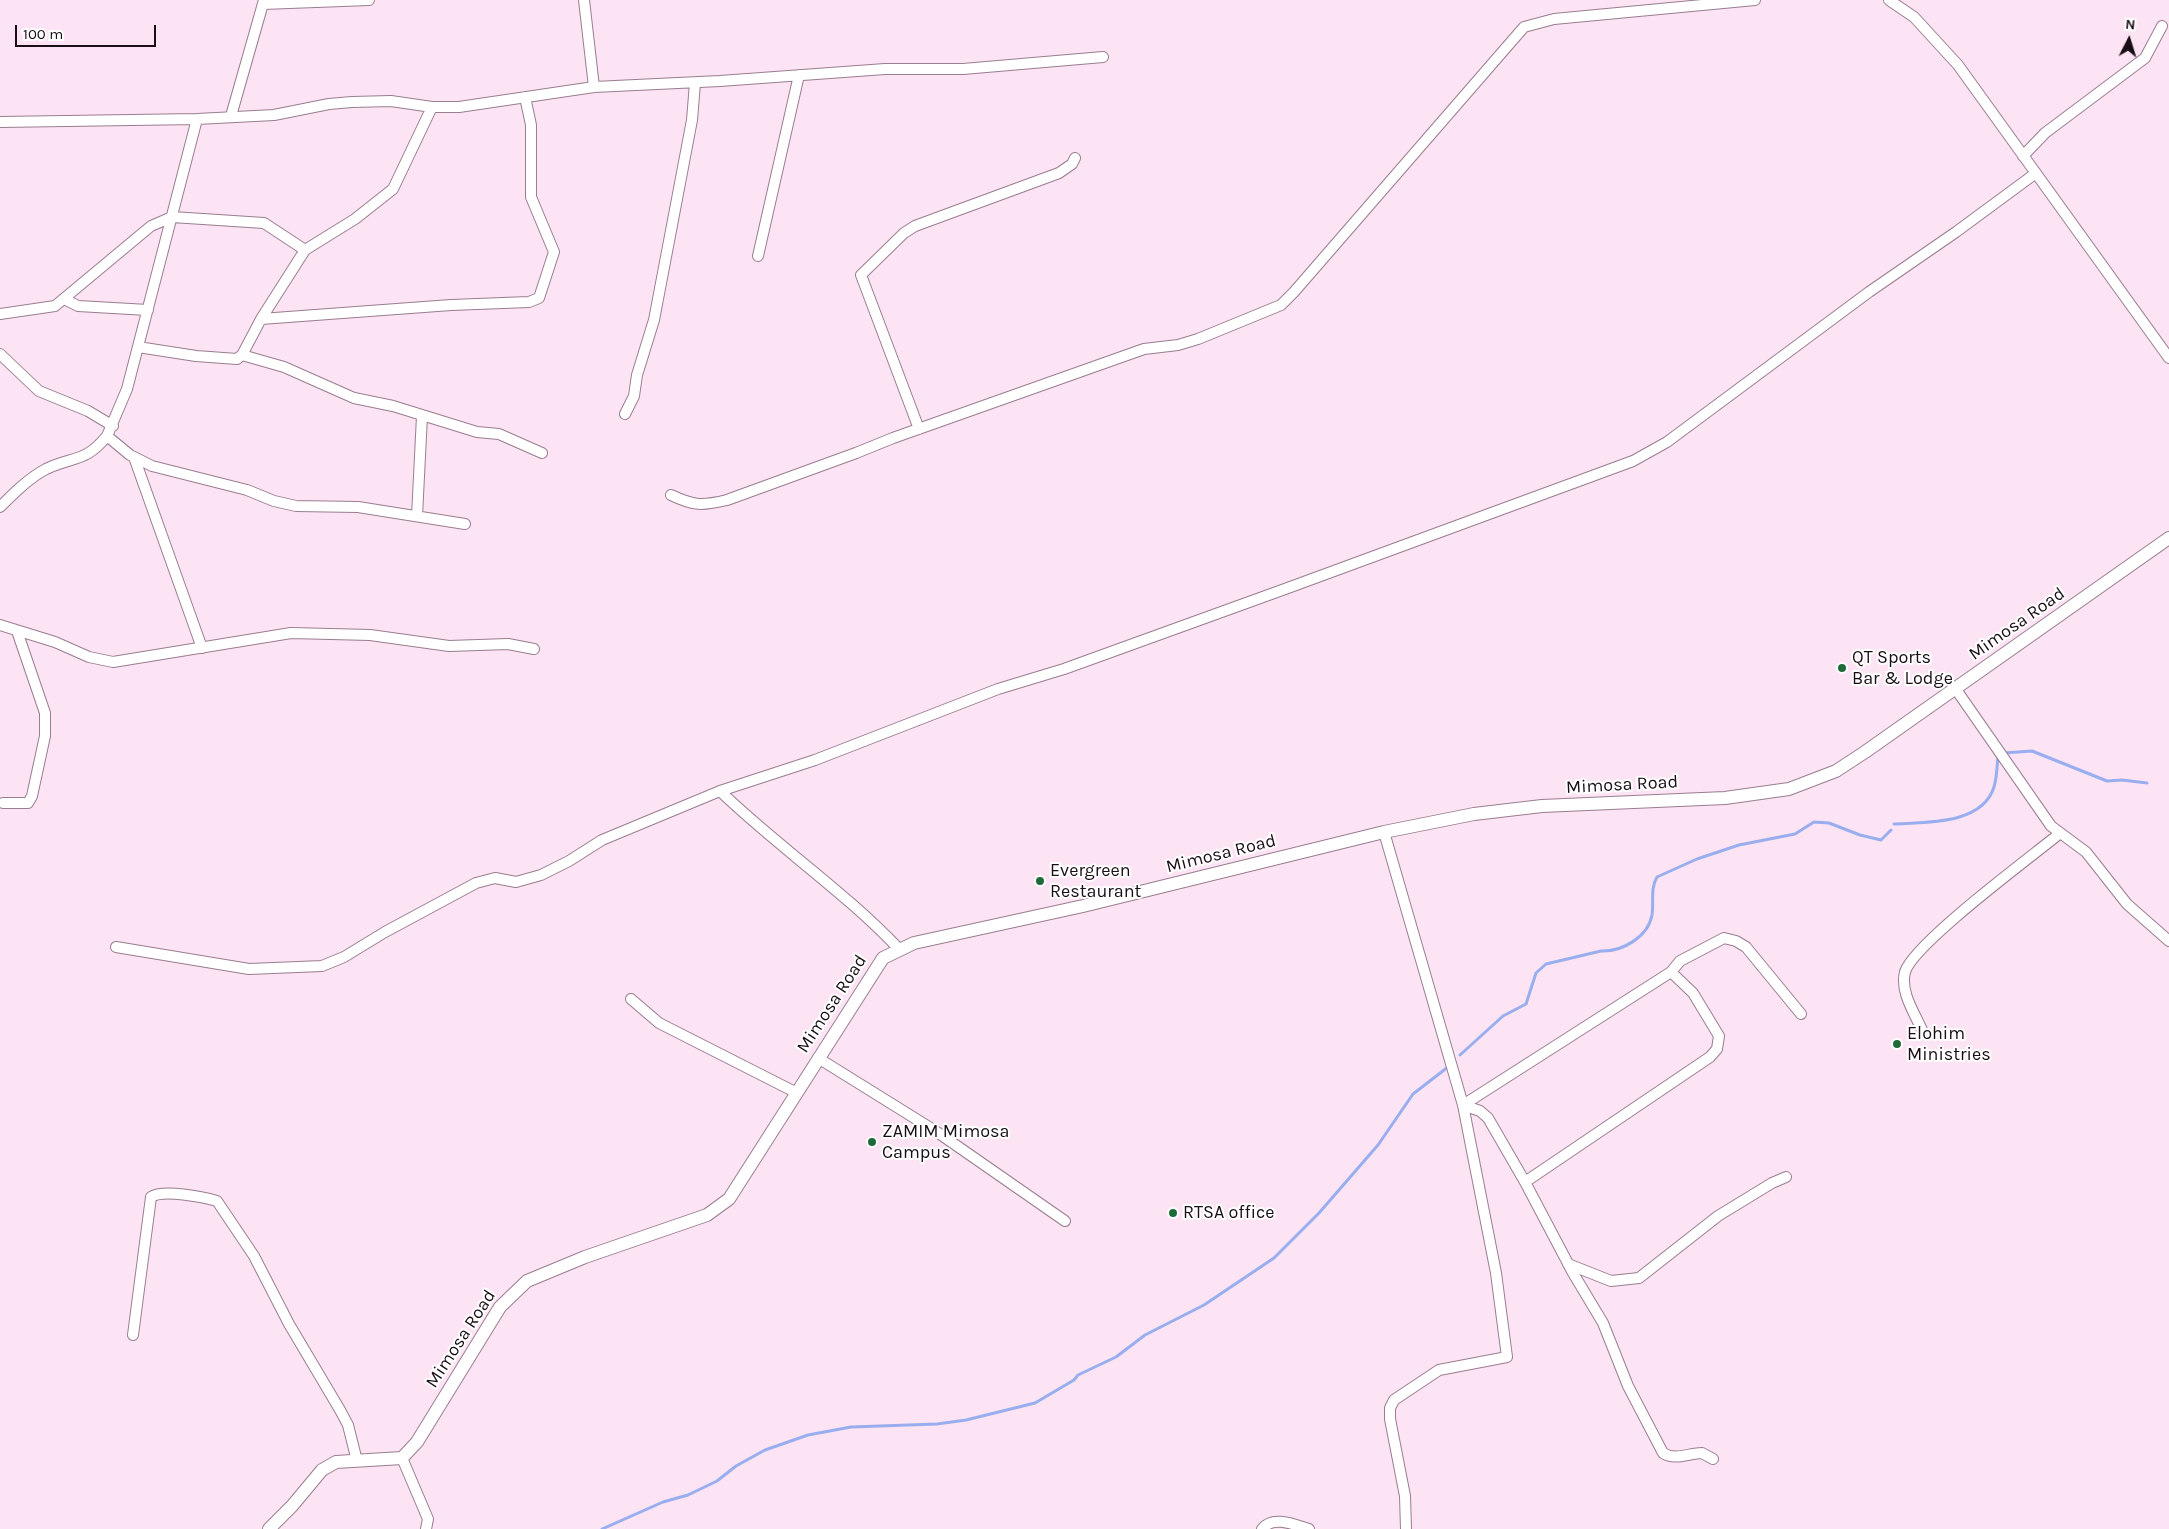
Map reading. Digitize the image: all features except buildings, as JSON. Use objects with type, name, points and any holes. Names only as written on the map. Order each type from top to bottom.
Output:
[{"type":"street","points":[[231,116],[264,2],[369,0]]},
{"type":"street","points":[[584,0],[594,87]]},
{"type":"street","points":[[670,495],[692,505],[710,504],[727,500],[1144,349],[1178,345],[1198,339],[1281,305],[1524,27],[1554,19],[1755,0]]},
{"type":"street","points":[[1889,0],[1914,17],[1958,65],[2169,358]]},
{"type":"street","points":[[2023,156],[2045,132],[2145,58],[2162,26]]},
{"type":"street","points":[[0,122],[197,119],[274,115],[329,104],[352,102],[390,101],[432,107],[459,107],[594,87],[695,83],[885,69],[963,69],[1103,56]]},
{"type":"street","points":[[758,256],[799,75]]},
{"type":"street","points":[[625,414],[634,396],[637,375],[654,320],[692,120],[695,83]]},
{"type":"street","points":[[260,319],[450,305],[529,302],[539,298],[554,252],[531,197],[531,125],[525,97]]},
{"type":"street","points":[[138,347],[196,356],[237,359],[242,355],[260,319],[305,250],[355,219],[393,189],[432,107]]},
{"type":"street","points":[[0,507],[21,487],[45,470],[84,457],[99,446],[113,426],[127,389],[197,119]]},
{"type":"street","points":[[919,429],[861,275],[908,230],[1067,169],[1074,158]]},
{"type":"street","points":[[116,947],[249,970],[322,966],[344,957],[385,932],[476,883],[495,878],[516,882],[541,875],[569,861],[602,840],[720,791],[807,763],[998,689],[1064,669],[1633,461],[1666,442],[1869,292],[1971,222],[2036,173]]},
{"type":"street","points":[[0,314],[55,306],[151,226],[172,217],[264,222],[305,250]]},
{"type":"street","points":[[64,299],[78,306],[148,310]]},
{"type":"street","points":[[0,354],[39,391],[88,411],[113,426]]},
{"type":"street","points":[[242,355],[284,367],[349,396],[393,406],[477,432],[499,434],[542,453]]},
{"type":"street","points":[[417,516],[422,416]]},
{"type":"street","points":[[107,436],[134,457],[152,466],[247,490],[284,504],[321,507],[358,506],[465,524]]},
{"type":"street","points":[[134,457],[202,648]]},
{"type":"street","name":"Mimosa Road","points":[[402,1458],[417,1442],[488,1324],[513,1293],[541,1274],[707,1215],[729,1200],[883,958],[899,948],[914,943],[1083,906],[1384,832],[1507,808],[1725,798],[1789,789],[1836,771],[2169,538]]},
{"type":"street","points":[[0,624],[55,642],[89,657],[113,662],[291,633],[333,633],[393,637],[449,646],[508,644],[534,649]]},
{"type":"street","points":[[3,804],[28,803],[36,782],[45,736],[45,713],[42,700],[17,631]]},
{"type":"street","points":[[1955,688],[2030,798],[2059,834],[2086,852],[2127,904],[2169,941]]},
{"type":"street","points":[[720,791],[758,828],[878,927],[899,948]]},
{"type":"street","points":[[1384,832],[1463,1105],[1496,1273],[1507,1357],[1440,1370],[1394,1400],[1390,1408],[1390,1419],[1405,1496],[1406,1529]]},
{"type":"street","points":[[1922,1030],[1905,991],[1905,973],[1909,962],[1943,928],[2059,834]]},
{"type":"street","points":[[1463,1105],[1671,972],[1680,961],[1724,938],[1736,941],[1746,947],[1801,1014]]},
{"type":"street","points":[[1525,1182],[1710,1057],[1717,1048],[1719,1036],[1692,993],[1671,972]]},
{"type":"street","points":[[631,999],[659,1023],[796,1093]]},
{"type":"street","points":[[818,1058],[937,1132],[1064,1221]]},
{"type":"street","points":[[1463,1105],[1480,1111],[1488,1118],[1525,1182],[1568,1264],[1603,1323],[1628,1386],[1663,1454],[1677,1458],[1702,1452],[1713,1459]]},
{"type":"street","points":[[1568,1264],[1598,1278],[1611,1281],[1638,1278],[1718,1216],[1772,1183],[1786,1177]]},
{"type":"street","points":[[133,1335],[151,1197],[156,1193],[173,1194],[216,1201],[254,1256],[289,1324],[340,1410],[348,1425],[357,1461]]},
{"type":"street","points":[[269,1529],[292,1506],[322,1470],[336,1462],[402,1458],[428,1519],[426,1529]]},
{"type":"street","points":[[1262,1529],[1274,1522],[1291,1523],[1309,1529]]},
{"type":"waterway","points":[[2004,753],[2032,751],[2107,781],[2122,780],[2147,783]]},
{"type":"waterway","points":[[1894,824],[1951,819],[1978,809],[1988,799],[1994,787],[1998,756]]},
{"type":"waterway","points":[[1460,1055],[1503,1016],[1526,1004],[1536,973],[1546,964],[1617,949],[1633,942],[1640,936],[1650,923],[1653,891],[1657,877],[1697,859],[1739,845],[1795,834],[1814,822],[1829,823],[1860,835],[1881,840],[1891,830]]},
{"type":"waterway","points":[[602,1529],[663,1502],[688,1495],[717,1481],[736,1466],[765,1450],[808,1435],[851,1427],[937,1424],[966,1420],[1035,1403],[1074,1380],[1078,1375],[1116,1357],[1145,1335],[1204,1305],[1274,1258],[1319,1213],[1378,1145],[1413,1094],[1448,1067]]},
{"type":"place","name":"QT Sports Bar & Lodge","points":[[1842,668]]},
{"type":"place","name":"Evergreen Restaurant","points":[[1040,881]]},
{"type":"place","name":"Elohim Ministries","points":[[1897,1044]]},
{"type":"place","name":"ZAMIM Mimosa Campus","points":[[872,1142]]},
{"type":"place","name":"RTSA office","points":[[1173,1213]]}]
